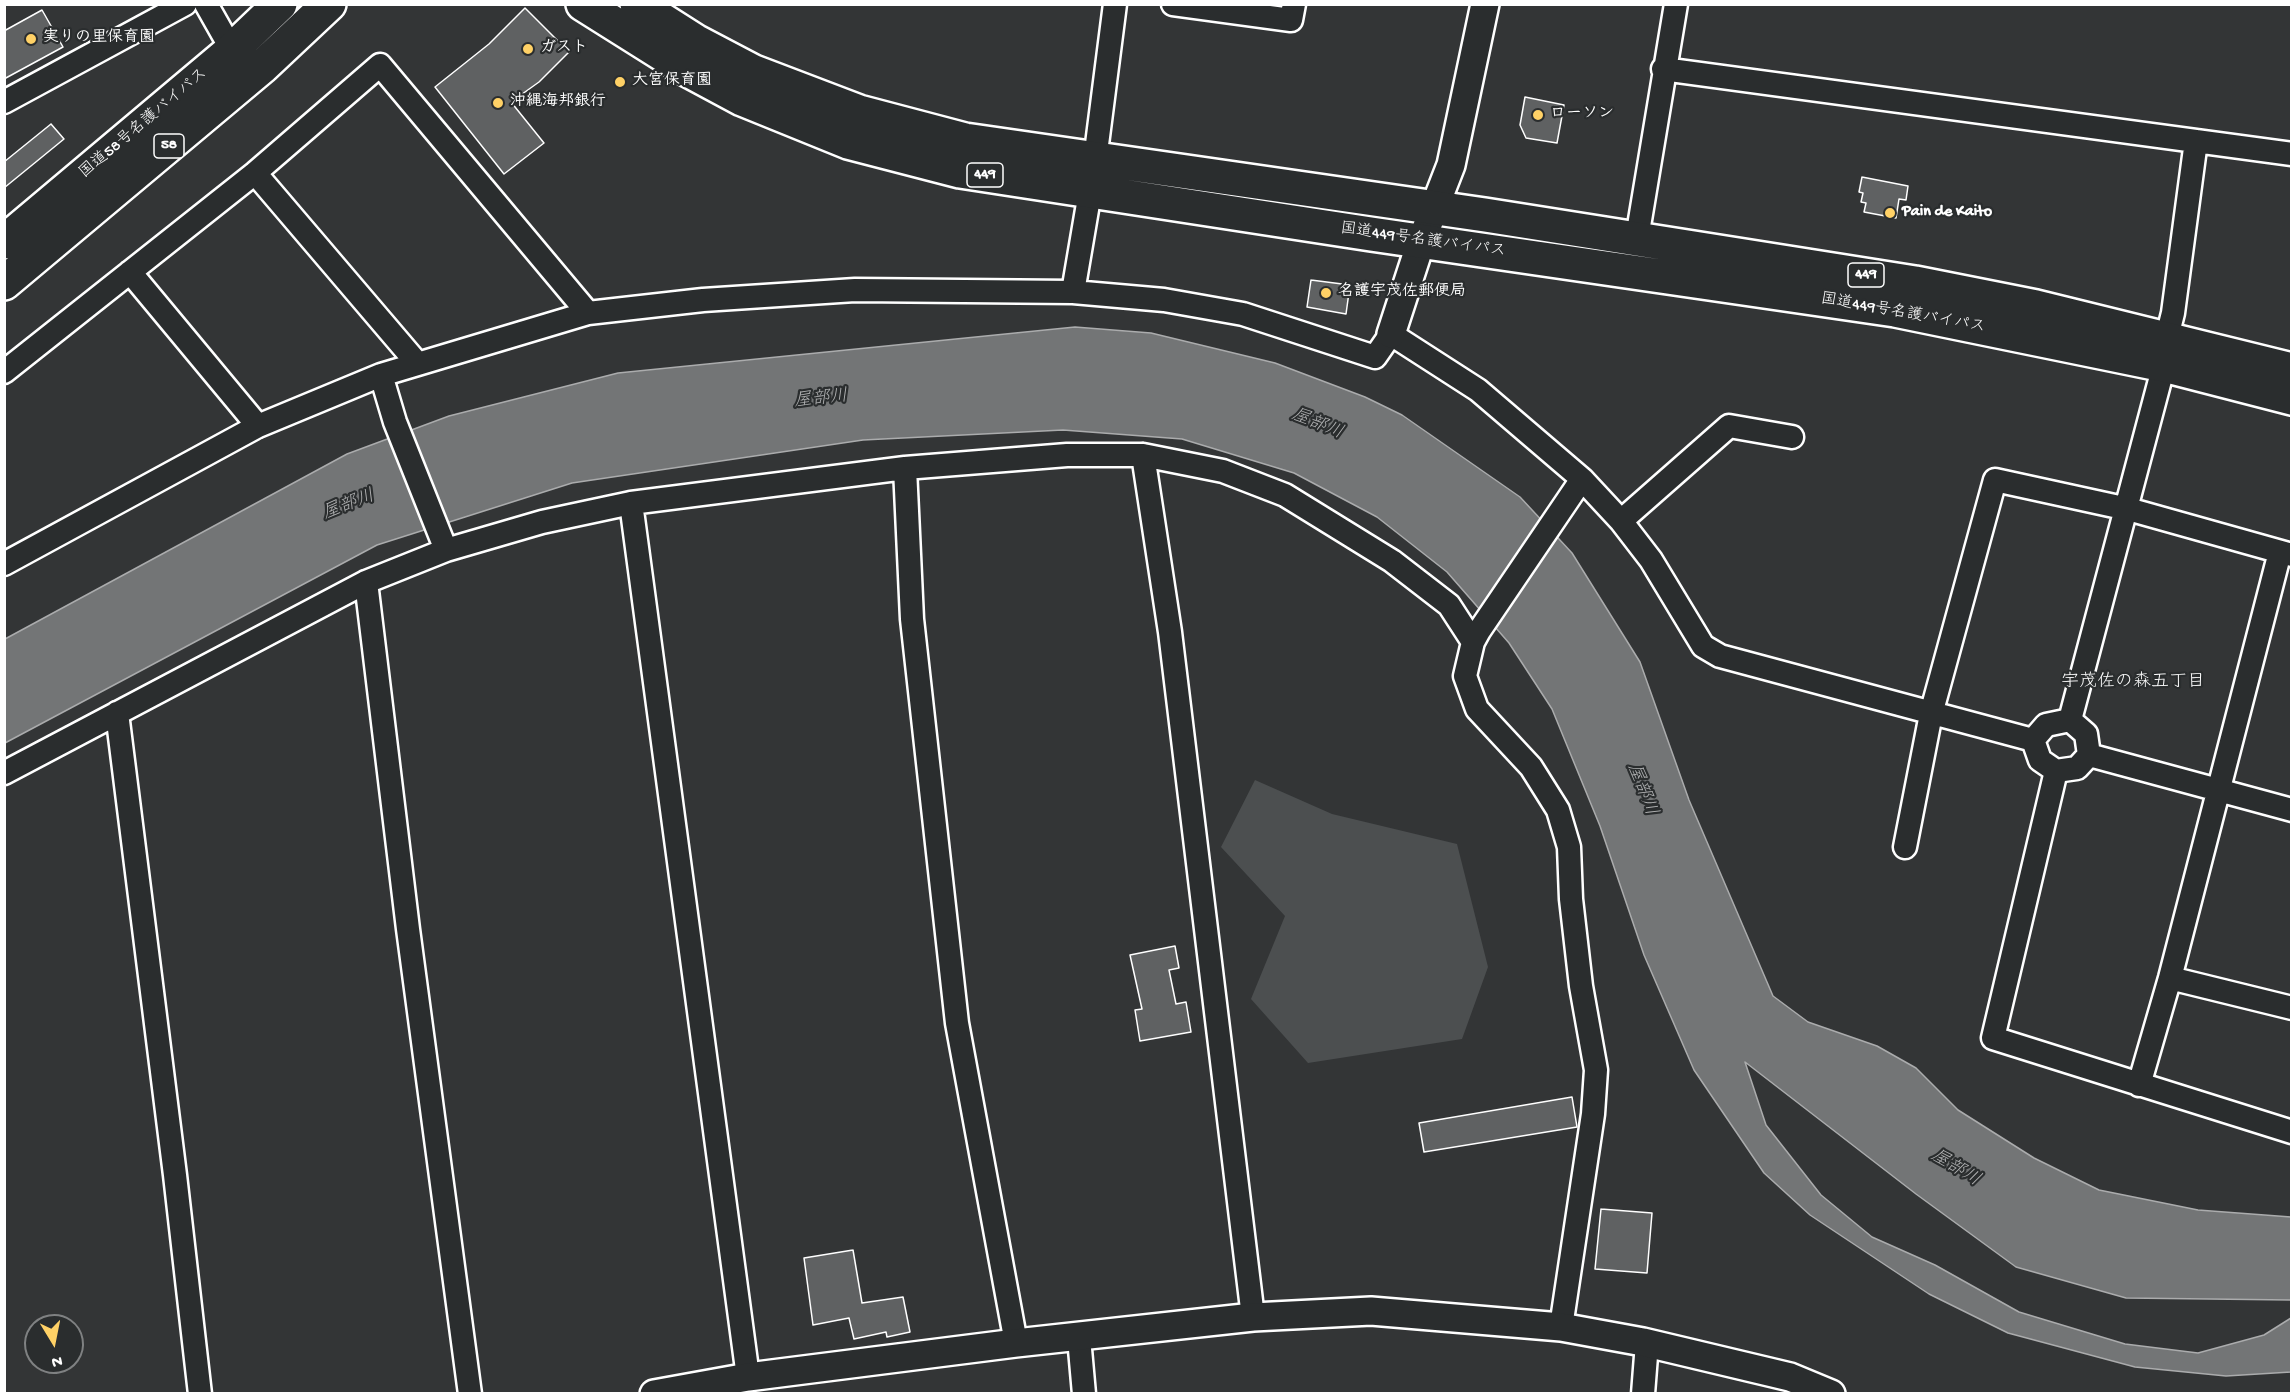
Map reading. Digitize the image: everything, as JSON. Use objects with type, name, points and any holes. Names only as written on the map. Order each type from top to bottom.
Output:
[{"type":"highway","name":"国道58号名護バイパス","points":[[4,242],[231,50],[280,4]]},
{"type":"highway","name":"国道58号名護バイパス","points":[[4,283],[237,88],[329,4]]},
{"type":"highway","name":"国道449号名護バイパス","points":[[583,4],[688,70],[742,99],[848,142],[960,171],[1093,176],[1435,208],[1915,283],[2036,307],[2292,398]]},
{"type":"highway","name":"国道449号名護バイパス","points":[[637,4],[695,41],[754,72],[859,112],[1093,176],[1421,242],[2292,370]]},
{"type":"street","points":[[4,102],[185,4]]},
{"type":"street","points":[[206,4],[231,50]]},
{"type":"street","points":[[1073,292],[1093,176],[1115,4]]},
{"type":"street","points":[[1173,4],[1291,20],[1294,4]]},
{"type":"street","points":[[4,564],[258,426],[381,375],[588,313],[703,300],[855,290],[1073,292],[1164,300],[1243,314],[1375,357],[1391,334],[1421,242],[1451,165],[1485,4]]},
{"type":"street","points":[[1637,238],[1663,69],[1676,4]]},
{"type":"street","points":[[4,372],[255,172],[380,65],[588,313]]},
{"type":"street","points":[[1663,69],[2292,154]]},
{"type":"street","points":[[2070,720],[2128,510],[2165,351],[2173,313],[2196,141]]},
{"type":"street","points":[[255,172],[417,363]]},
{"type":"street","points":[[130,272],[258,426]]},
{"type":"street","points":[[1391,334],[1478,390],[1582,479],[1621,521],[1651,560],[1703,646],[1720,656],[2033,740]]},
{"type":"street","points":[[381,375],[395,422],[443,544]]},
{"type":"street","points":[[1621,521],[1729,426],[1792,437]]},
{"type":"street","points":[[4,773],[366,582],[443,544],[631,503],[906,468],[1067,455],[1143,455],[1223,471],[1285,495],[1392,561],[1449,605],[1476,637]]},
{"type":"street","points":[[1143,455],[1170,632],[1253,1317]]},
{"type":"street","points":[[906,468],[912,619],[957,1023],[1016,1343]]},
{"type":"street","points":[[1561,1327],[1593,1114],[1596,1070],[1573,921],[1569,847],[1558,810],[1531,767],[1477,709],[1465,676],[1476,637],[1554,517],[1582,479]]},
{"type":"street","points":[[1905,847],[1932,714],[1995,480],[2128,510],[2286,553],[2217,790],[2170,978],[2139,1085]]},
{"type":"street","points":[[631,503],[748,1377]]},
{"type":"street","points":[[366,582],[408,929],[470,1394]]},
{"type":"street","points":[[117,713],[176,1175],[200,1394]]},
{"type":"street","points":[[2033,740],[2046,725],[2070,720]]},
{"type":"street","points":[[2070,720],[2086,734],[2089,755]]},
{"type":"street","points":[[2033,740],[2040,760],[2056,771],[2077,768],[2089,755]]},
{"type":"street","points":[[2089,755],[2292,810]]},
{"type":"street","points":[[2056,771],[1993,1038],[2292,1132]]},
{"type":"street","points":[[2170,978],[2292,1008]]},
{"type":"street","points":[[654,1394],[748,1377],[1016,1343],[1079,1338],[1253,1317],[1371,1311],[1561,1327],[1647,1343],[1791,1385],[1832,1394]]},
{"type":"street","points":[[1079,1338],[1084,1394]]},
{"type":"street","points":[[1643,1394],[1647,1343]]},
{"type":"shaded area","points":[[1255,780],[1332,814],[1457,844],[1488,967],[1462,1039],[1308,1063],[1251,999],[1285,916],[1221,847]]},
{"type":"water","name":"屋部川","points":[[1075,327],[1151,333],[1275,363],[1365,397],[1402,415],[1520,497],[1572,553],[1640,662],[1689,800],[1773,996],[1808,1022],[1877,1046],[1916,1068],[1958,1110],[2034,1158],[2099,1190],[2198,1210],[2291,1217],[2291,1300],[2126,1298],[2016,1267],[1916,1194],[1745,1062],[1766,1125],[1821,1195],[1872,1237],[1935,1265],[2019,1312],[2125,1344],[2198,1353],[2264,1335],[2291,1318],[2291,1372],[2226,1376],[2135,1367],[2008,1333],[1929,1294],[1810,1215],[1764,1173],[1694,1070],[1644,955],[1600,826],[1552,709],[1509,643],[1447,572],[1377,517],[1294,473],[1182,439],[1063,430],[863,440],[572,483],[377,545],[5,743],[5,639],[347,454],[449,416],[618,373]]},
{"type":"building","points":[[525,8],[569,52],[539,82],[511,102],[544,143],[504,174],[435,87],[489,44]]},
{"type":"building","name":"実りの里保育園","points":[[42,10],[63,47],[4,79],[4,31]]},
{"type":"building","points":[[1525,97],[1564,105],[1557,143],[1526,138],[1520,125]]},
{"type":"building","points":[[51,124],[64,139],[4,188],[4,162]]},
{"type":"building","points":[[1862,177],[1908,186],[1906,200],[1899,199],[1896,218],[1864,212],[1866,203],[1861,202],[1863,193],[1859,192]]},
{"type":"building","points":[[1311,280],[1350,285],[1346,314],[1307,307]]},
{"type":"building","points":[[1175,946],[1179,968],[1169,970],[1176,1004],[1186,1002],[1191,1032],[1140,1041],[1135,1010],[1142,1009],[1130,955]]},
{"type":"building","points":[[1572,1097],[1577,1127],[1424,1152],[1419,1123]]},
{"type":"building","points":[[1601,1209],[1652,1213],[1647,1273],[1595,1269]]},
{"type":"building","points":[[853,1250],[862,1303],[903,1297],[910,1332],[887,1337],[886,1332],[854,1339],[849,1318],[813,1325],[804,1258]]},
{"type":"place","name":"実りの里保育園","points":[[31,39]]},
{"type":"place","name":"ガスト","points":[[528,49]]},
{"type":"place","name":"大宮保育園","points":[[620,82]]},
{"type":"place","name":"沖縄海邦銀行","points":[[498,103]]},
{"type":"place","name":"ローソン","points":[[1538,115]]},
{"type":"place","name":"Pain de Kaito","points":[[1890,213]]},
{"type":"place","name":"名護宇茂佐郵便局","points":[[1326,293]]},
{"type":"district","name":"宇茂佐の森五丁目","points":[[2133,683]]}]
